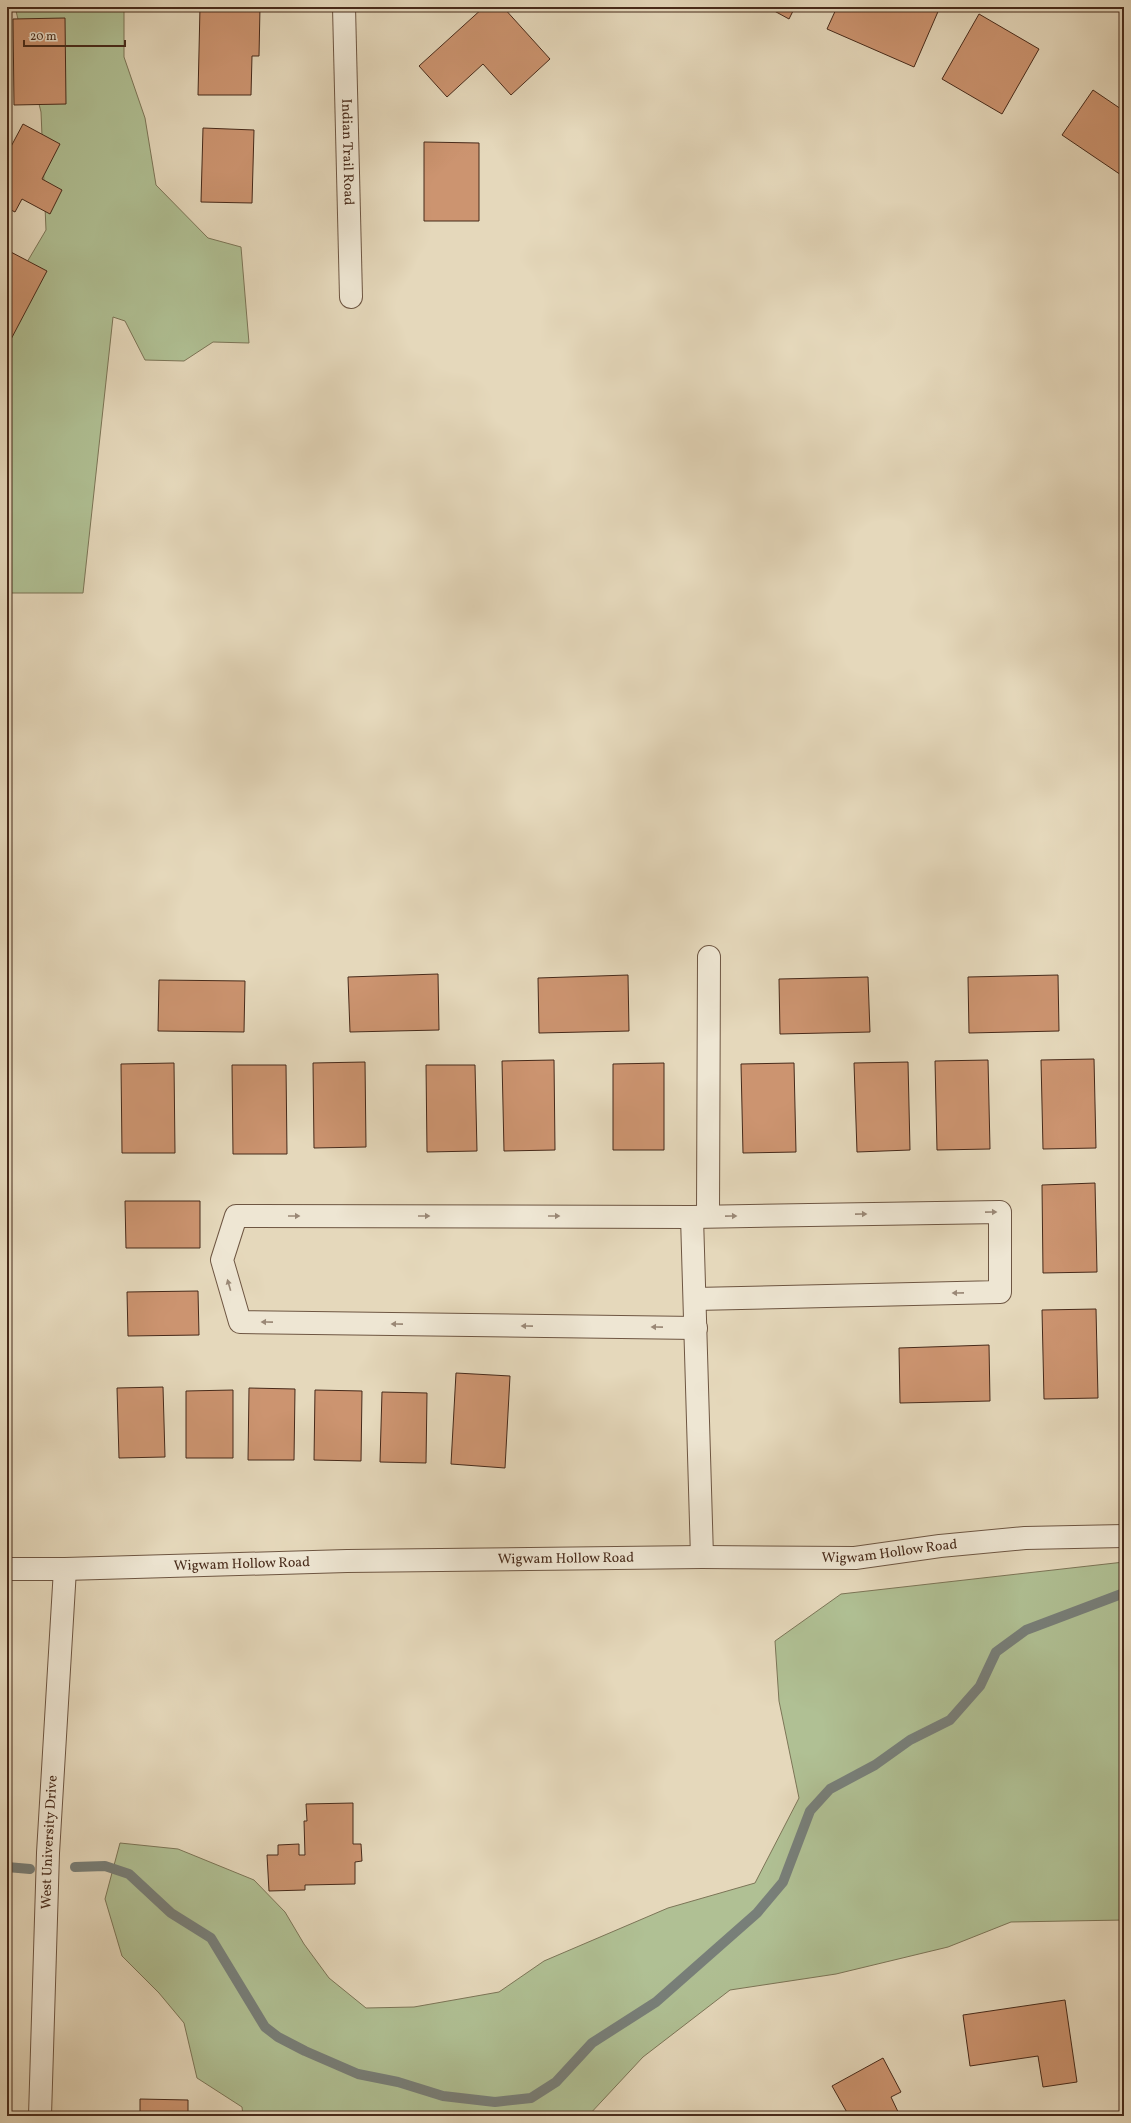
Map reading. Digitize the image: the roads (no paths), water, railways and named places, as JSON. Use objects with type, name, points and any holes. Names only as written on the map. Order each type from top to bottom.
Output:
[{"type":"street","name":"Indian Trail Road","points":[[344,7],[351,297]]},
{"type":"street","points":[[702,1558],[695,1299],[700,1216],[709,957]]},
{"type":"street","points":[[695,1299],[1000,1292],[1000,1212],[700,1216],[236,1216],[222,1260],[240,1322],[696,1328]]},
{"type":"street","name":"Wigwam Hollow Road","points":[[7,1569],[65,1569],[347,1561],[855,1558],[940,1546],[1018,1539],[1124,1536]]},
{"type":"street","name":"West University Drive","points":[[40,2116],[48,1853],[65,1569]]},
{"type":"waterway","points":[[75,1867],[105,1866],[129,1874],[171,1913],[211,1938],[265,2027],[278,2037],[305,2051],[358,2074],[398,2082],[443,2096],[495,2102],[531,2098],[556,2082],[592,2043],[656,2002],[757,1913],[783,1882],[810,1811],[830,1789],[875,1765],[910,1740],[950,1720],[980,1686],[996,1652],[1026,1630],[1124,1593]]},
{"type":"waterway","points":[[7,1867],[30,1869]]}]
